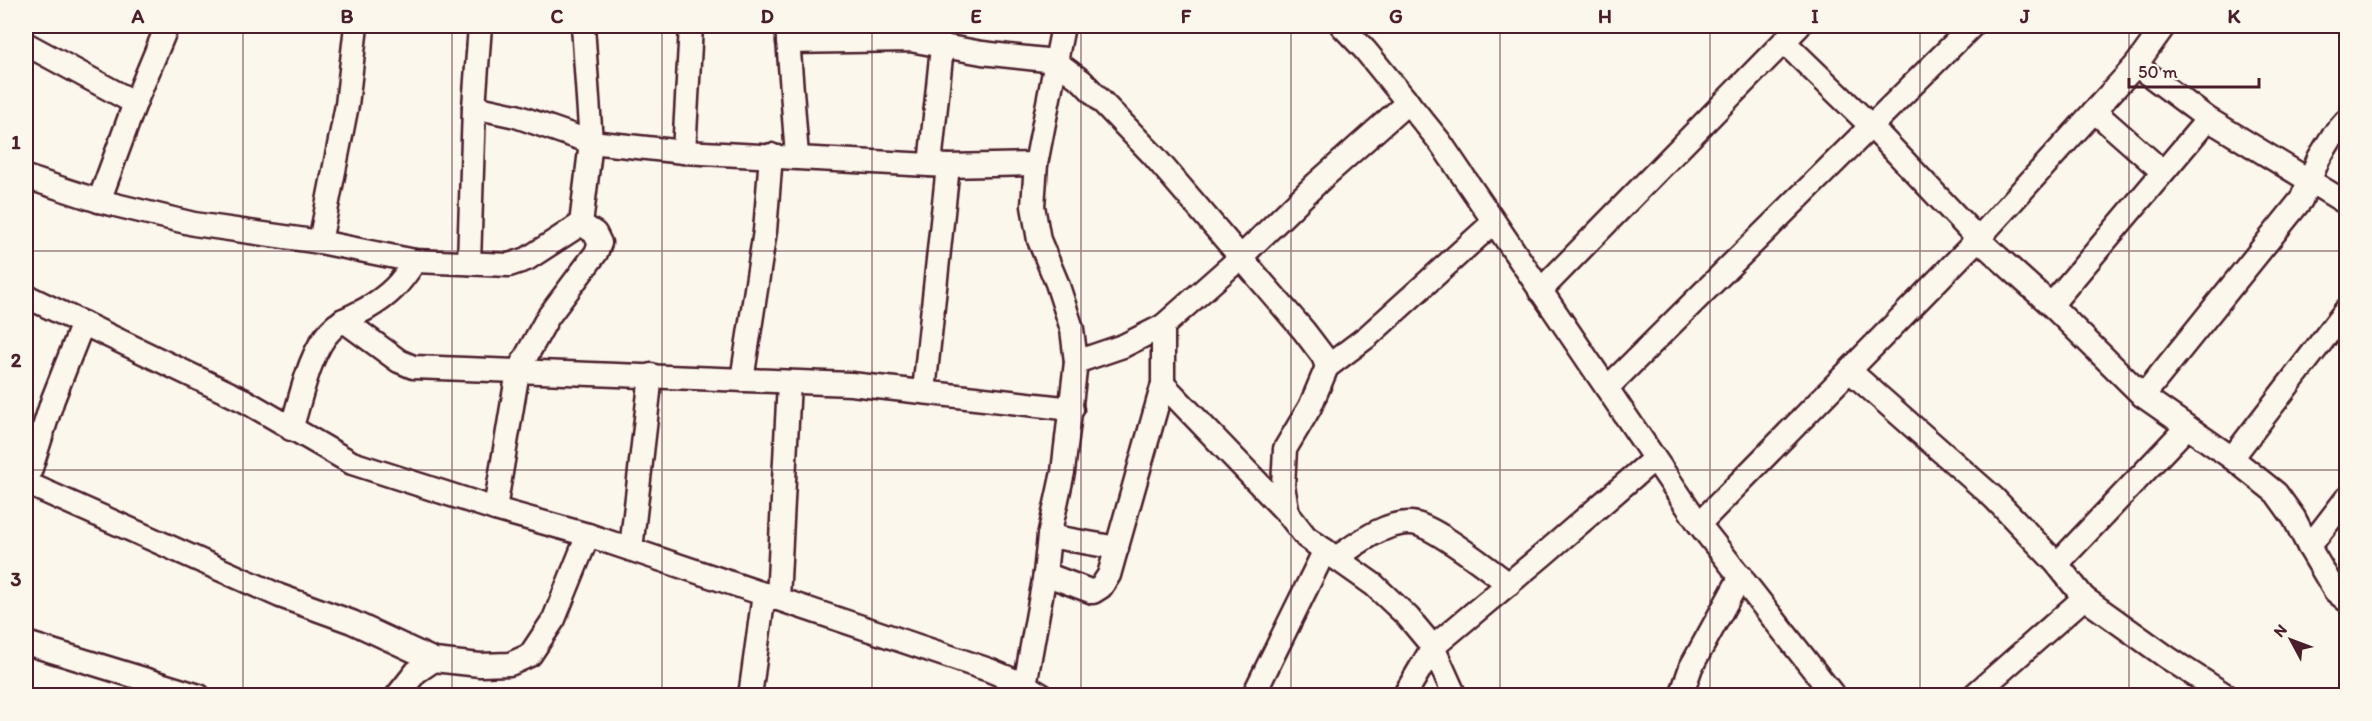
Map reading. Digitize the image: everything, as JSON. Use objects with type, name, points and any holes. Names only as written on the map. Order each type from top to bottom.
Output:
[{"type":"street","points":[[99,201],[135,103],[167,26]]},
{"type":"street","points":[[320,242],[347,105],[356,26]]},
{"type":"street","points":[[469,263],[474,107],[480,26]]},
{"type":"street","points":[[26,177],[99,201],[194,224],[320,242],[415,261],[509,265],[527,260],[581,224],[591,142],[583,26]]},
{"type":"street","points":[[684,152],[691,26]]},
{"type":"street","points":[[26,296],[246,401],[352,463],[495,509],[588,535],[771,596],[989,670],[1029,692],[1049,536],[1063,472],[1072,409],[1076,362],[1072,329],[1057,283],[1039,240],[1033,206],[1036,164],[1063,26]]},
{"type":"street","points":[[1342,26],[1365,50],[1440,142],[1700,524],[1834,696]]},
{"type":"street","points":[[1607,388],[1972,26]]},
{"type":"street","points":[[1700,524],[1978,239],[2136,65],[2161,27]]},
{"type":"street","points":[[797,156],[788,34],[910,40],[942,47],[1055,60],[1082,81],[1154,156],[1304,331],[1323,356],[1327,367]]},
{"type":"street","points":[[1540,291],[1792,34],[1871,126],[1978,239],[2051,305],[2143,396],[2232,458],[2276,493],[2294,518],[2335,591],[2346,600]]},
{"type":"street","points":[[26,44],[135,103]]},
{"type":"street","points":[[924,391],[939,165],[942,47]]},
{"type":"street","points":[[2136,65],[2208,119],[2346,203]]},
{"type":"street","points":[[1076,362],[1123,346],[1163,326],[1408,102]]},
{"type":"street","points":[[474,107],[516,116],[591,142],[684,152],[939,165],[1036,164]]},
{"type":"street","points":[[2094,111],[2162,171]]},
{"type":"street","points":[[2051,305],[2208,119]]},
{"type":"street","points":[[2143,396],[2301,200],[2319,158],[2332,137],[2346,121]]},
{"type":"street","points":[[742,380],[766,222],[771,155]]},
{"type":"street","points":[[1288,514],[1283,486],[1285,449],[1310,407],[1327,367],[1368,336],[1494,222]]},
{"type":"street","points":[[495,509],[518,371],[548,317],[596,253],[600,243],[595,233],[581,224]]},
{"type":"street","points":[[291,429],[316,353],[331,330],[343,320],[389,295],[399,285],[415,261]]},
{"type":"street","points":[[2232,458],[2346,310]]},
{"type":"street","points":[[343,320],[399,361],[413,367],[851,384],[1072,409]]},
{"type":"street","points":[[83,323],[53,399],[26,483],[280,596],[352,622],[434,660],[480,665],[510,664],[530,655],[554,619],[588,535]]},
{"type":"street","points":[[1045,574],[1093,592],[1101,587],[1109,575],[1163,384],[1163,326]]},
{"type":"street","points":[[1850,371],[1994,498],[2085,598],[2168,658],[2227,696]]},
{"type":"street","points":[[631,549],[651,375]]},
{"type":"street","points":[[750,696],[771,596],[789,382]]},
{"type":"street","points":[[1163,384],[1288,514],[1306,537],[1374,585],[1408,617],[1433,647],[1455,696]]},
{"type":"street","points":[[2056,564],[2187,428]]},
{"type":"street","points":[[1404,696],[1433,647],[1654,459]]},
{"type":"street","points":[[2309,547],[2346,499]]},
{"type":"street","points":[[1253,696],[1331,554],[1391,526],[1411,523],[1428,528],[1509,584]]},
{"type":"street","points":[[1049,536],[1117,548]]},
{"type":"street","points":[[1681,696],[1691,667],[1741,576]]},
{"type":"street","points":[[1973,696],[2085,598]]},
{"type":"street","points":[[26,643],[199,696]]},
{"type":"street","points":[[397,696],[416,672],[434,660]]}]
